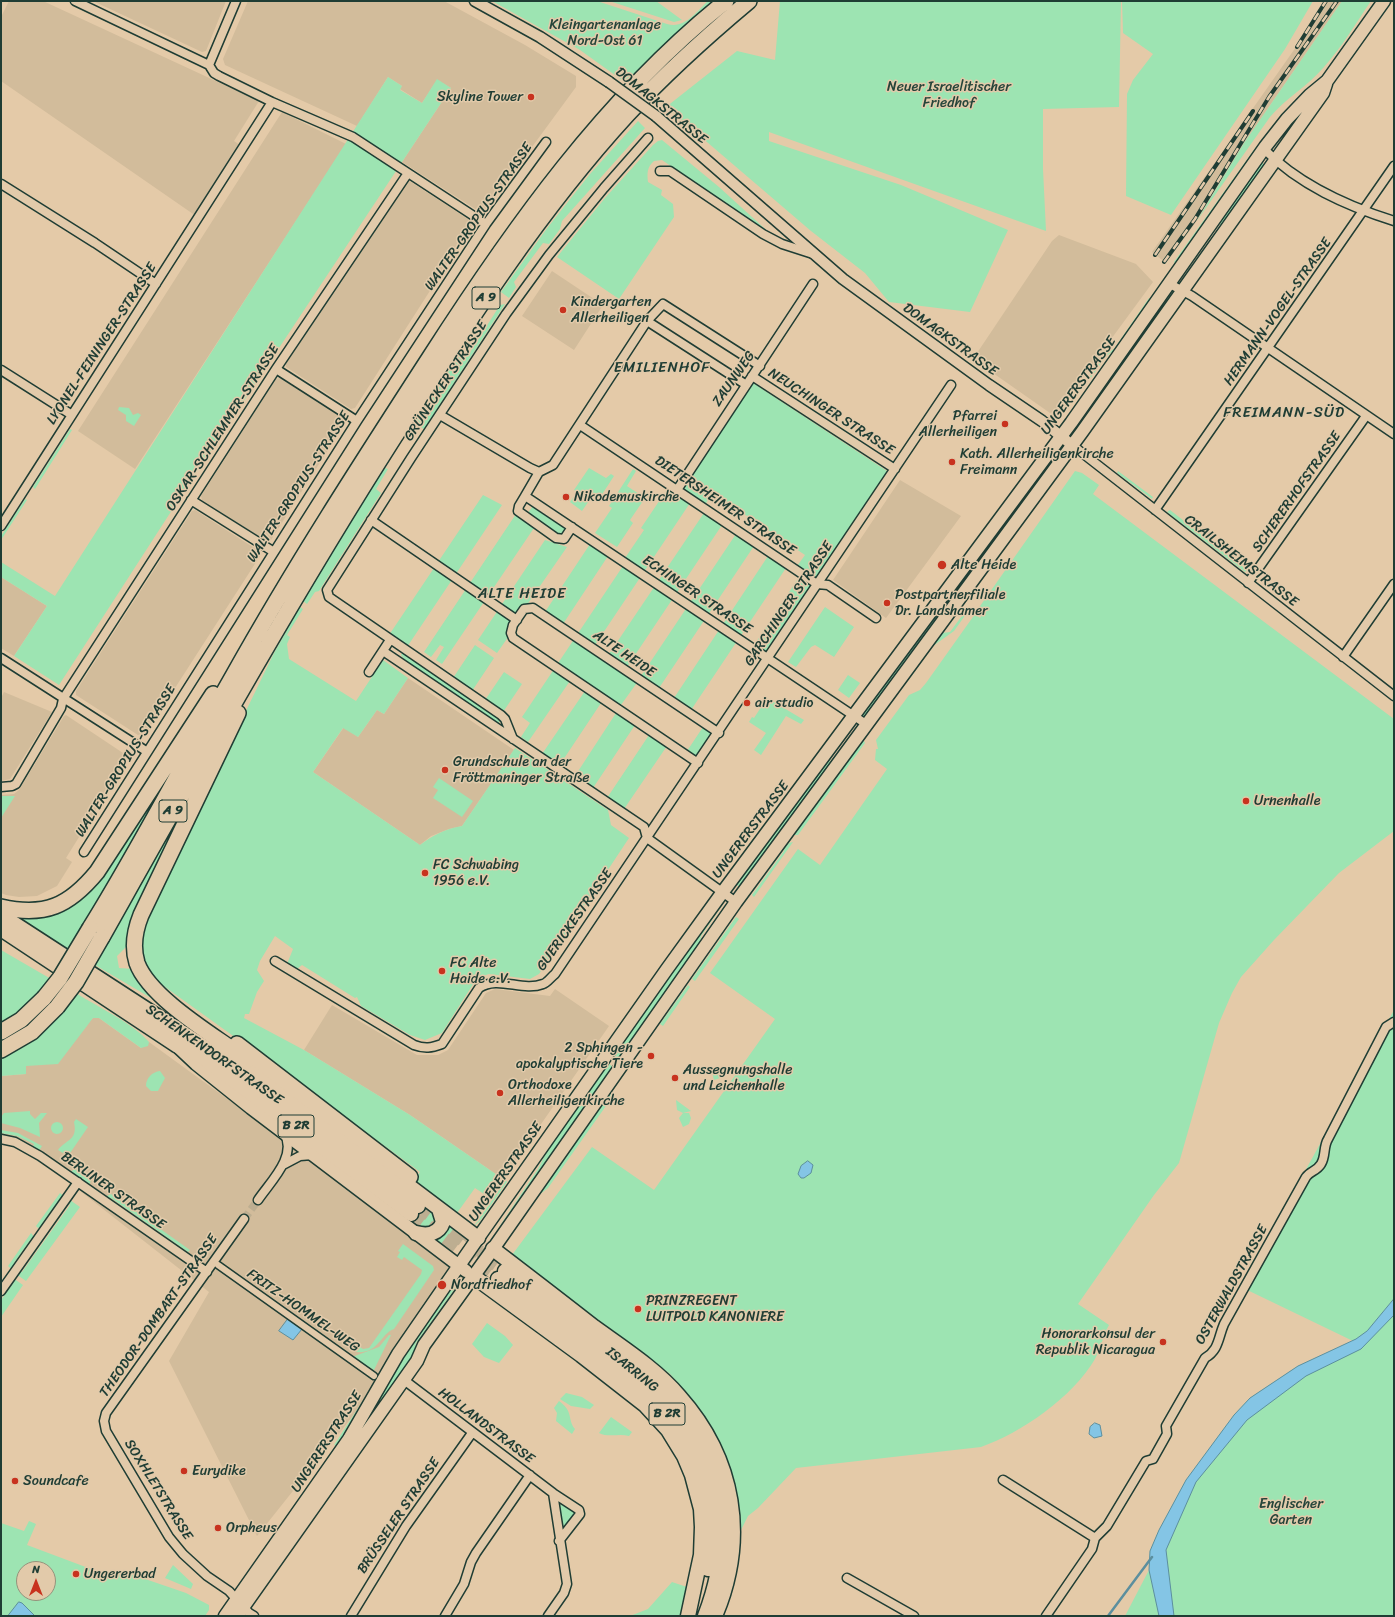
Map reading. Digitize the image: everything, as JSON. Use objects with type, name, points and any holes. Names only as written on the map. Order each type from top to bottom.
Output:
[{"type":"highway","name":"A 9","points":[[1,1050],[32,1032],[57,1007],[76,982],[102,937],[335,504],[462,307],[586,139],[662,57],[726,1]]},
{"type":"highway","name":"A 9","points":[[1,907],[23,911],[47,908],[65,902],[78,894],[97,872],[211,695],[239,680],[431,380],[498,279],[535,228],[573,178],[628,113],[705,37],[749,1]]},
{"type":"highway","points":[[1,1032],[21,1020],[44,998],[60,978],[239,680]]},
{"type":"highway","points":[[239,680],[244,699],[231,730],[138,922],[135,946],[138,963],[148,981],[156,988],[181,1003],[257,1058],[410,1177]]},
{"type":"highway","name":"SCHENKENDORFSTRASSE","points":[[1,914],[220,1057],[415,1210],[201,1056],[176,1045],[1,929]]},
{"type":"highway","points":[[94,974],[117,980],[163,1008],[245,1062],[478,1238]]},
{"type":"highway","points":[[156,988],[162,997],[236,1052],[245,1062]]},
{"type":"highway","points":[[416,1233],[430,1234],[439,1230],[443,1222],[439,1209]]},
{"type":"highway","points":[[493,1249],[652,1371],[678,1394],[707,1433],[723,1468],[728,1484],[733,1522],[733,1546],[727,1583],[715,1616]]},
{"type":"highway","name":"ISARRING","points":[[692,1616],[710,1563],[712,1524],[706,1484],[691,1446],[672,1420],[648,1395],[501,1275],[646,1379],[674,1406],[694,1431],[712,1470],[720,1500],[723,1523],[719,1570],[705,1616]]},
{"type":"highway","points":[[474,1276],[580,1354],[645,1405],[662,1421],[684,1456],[696,1488],[702,1527],[699,1569],[688,1616]]},
{"type":"main road","name":"UNGERERSTRASSE","points":[[239,1608],[349,1439],[398,1354],[478,1238],[722,893],[1061,437],[1264,149],[1287,119],[1310,95],[1327,81],[1384,1]]},
{"type":"main road","name":"UNGERERSTRASSE","points":[[225,1616],[239,1608],[404,1380],[417,1361],[424,1345],[736,902],[1072,445],[1182,290],[1276,162],[1323,93],[1327,81]]},
{"type":"main road","points":[[176,1045],[196,1064],[284,1133],[474,1276]]},
{"type":"main road","points":[[478,1238],[493,1249]]},
{"type":"street","points":[[76,1],[209,65],[214,73],[272,102],[353,137],[486,224]]},
{"type":"street","points":[[209,65],[236,1]]},
{"type":"street","name":"DOMAGKSTRASSE","points":[[475,1],[540,37],[627,94],[659,118],[814,254],[862,293],[1042,421],[1072,445]]},
{"type":"street","name":"LYONEL-FEININGER-STRASSE","points":[[1,526],[272,102]]},
{"type":"street","name":"GRÜNECKER STRASSE","points":[[390,640],[329,597],[327,593],[371,520],[506,314],[549,255],[604,188],[648,138]]},
{"type":"street","name":"WALTER-GROPIUS-STRASSE","points":[[84,852],[146,751],[357,421],[486,224],[546,142]]},
{"type":"street","points":[[1264,149],[1276,162],[1339,201],[1394,221]]},
{"type":"street","name":"HERMANN-VOGEL-STRASSE","points":[[1155,510],[1394,166]]},
{"type":"street","name":"DOMAGKSTRASSE","points":[[660,170],[670,172],[763,234],[782,244],[814,254]]},
{"type":"street","name":"OSKAR-SCHLEMMER-STRASSE","points":[[1,787],[16,784],[61,708],[63,699],[276,369],[408,173]]},
{"type":"street","points":[[1,184],[95,243],[156,284]]},
{"type":"street","name":"ZAUNWEG","points":[[677,490],[745,384],[760,366],[813,284]]},
{"type":"street","points":[[1170,284],[1182,290],[1269,348],[1394,434]]},
{"type":"street","points":[[572,527],[564,539],[556,538],[518,512],[519,506],[539,472],[553,465],[648,321],[664,304],[760,366]]},
{"type":"street","points":[[648,321],[745,384]]},
{"type":"street","points":[[276,369],[357,421]]},
{"type":"street","points":[[1,370],[72,415]]},
{"type":"street","name":"NEUCHINGER STRASSE","points":[[752,376],[895,469]]},
{"type":"street","name":"GARCHINGER STRASSE","points":[[647,838],[952,385]]},
{"type":"street","points":[[440,415],[539,472]]},
{"type":"street","name":"SCHERERHOFSTRASSE","points":[[1248,583],[1366,416]]},
{"type":"street","name":"DIETERSHEIMER STRASSE","points":[[580,424],[817,584],[828,585],[876,618]]},
{"type":"street","name":"CRAILSHEIMSTRASSE","points":[[1072,445],[1394,696]]},
{"type":"street","name":"ECHINGER STRASSE","points":[[526,496],[866,724]]},
{"type":"street","points":[[191,500],[274,552]]},
{"type":"street","points":[[371,520],[517,620],[511,633],[513,638],[698,763]]},
{"type":"street","points":[[1343,657],[1394,584]]},
{"type":"street","name":"ALTE HEIDE","points":[[517,620],[524,609],[533,608],[719,733]]},
{"type":"street","points":[[369,672],[390,640],[501,715],[505,719],[513,739]]},
{"type":"street","points":[[383,652],[644,826],[647,838],[736,902]]},
{"type":"street","points":[[1,658],[146,751]]},
{"type":"street","name":"GUERICKESTRASSE","points":[[275,961],[414,1045],[423,1048],[432,1048],[442,1044],[479,988],[485,984],[494,982],[534,986],[545,984],[555,974],[647,838]]},
{"type":"street","name":"OSTERWALDSTRASSE","points":[[1046,1616],[1092,1549],[1095,1538],[1107,1526],[1146,1461],[1153,1459],[1167,1434],[1166,1426],[1205,1358],[1213,1354],[1220,1340],[1224,1324],[1306,1177],[1310,1172],[1316,1170],[1321,1163],[1325,1151],[1324,1145],[1386,1027],[1394,1022]]},
{"type":"street","points":[[258,1200],[282,1165],[288,1146],[284,1133]]},
{"type":"street","name":"BERLINER STRASSE","points":[[1,1139],[24,1146],[206,1272]]},
{"type":"street","points":[[282,1165],[300,1156],[314,1156]]},
{"type":"street","points":[[1,1291],[78,1182]]},
{"type":"street","name":"THEODOR-DOMBART-STRASSE","points":[[106,1431],[104,1421],[106,1413],[244,1219]]},
{"type":"street","name":"FRITZ-HOMMEL-WEG","points":[[218,1265],[374,1376]]},
{"type":"street","name":"HOLLANDSTRASSE","points":[[404,1380],[472,1433],[553,1493],[579,1510],[580,1514],[559,1541]]},
{"type":"street","name":"SOXHLETSTRASSE","points":[[106,1431],[169,1537],[196,1567],[229,1591],[239,1608],[254,1616]]},
{"type":"street","name":"BRÜSSELER STRASSE","points":[[351,1616],[406,1526],[472,1433]]},
{"type":"street","points":[[445,1616],[464,1584],[471,1562],[530,1475]]},
{"type":"street","points":[[1003,1480],[1095,1538]]},
{"type":"street","points":[[548,1616],[564,1593],[567,1584],[559,1541],[553,1493]]},
{"type":"street","points":[[847,1578],[914,1616]]},
{"type":"shaded area","points":[[9,1],[43,1],[259,101],[234,141],[240,145],[196,216],[1,81],[1,17]]},
{"type":"shaded area","points":[[93,1],[226,1],[206,51],[202,52]]},
{"type":"shaded area","points":[[248,1],[444,1],[525,45],[576,76],[576,87],[485,211],[480,212],[402,162],[451,88],[437,80],[422,103],[400,89],[402,86],[388,77],[357,126],[225,65],[223,59]]},
{"type":"shaded area","points":[[1324,1],[1342,1],[1244,143],[1196,222],[1166,263],[1152,252],[1296,47]]},
{"type":"shaded area","points":[[282,112],[346,144],[135,469],[78,431]]},
{"type":"shaded area","points":[[408,180],[471,221],[472,225],[355,408],[351,409],[286,367],[286,364],[404,181]]},
{"type":"shaded area","points":[[1059,235],[1136,264],[1153,282],[1059,410],[1050,413],[973,359],[1052,241]]},
{"type":"shaded area","name":"Kindergarten Allerheiligen","points":[[552,271],[603,305],[574,350],[522,316]]},
{"type":"shaded area","points":[[280,378],[345,420],[345,423],[271,540],[266,541],[202,500],[201,496],[276,379]]},
{"type":"shaded area","points":[[900,480],[961,516],[886,618],[833,580]]},
{"type":"shaded area","points":[[195,510],[259,551],[260,556],[146,733],[138,735],[76,695],[76,691],[192,511]]},
{"type":"shaded area","points":[[1,577],[47,606],[14,656],[1,648]]},
{"type":"shaded area","name":"Grundschule an der Fröttmaninger Straße","points":[[408,678],[514,750],[462,826],[431,836],[420,845],[313,772],[344,727],[358,737],[377,710],[384,714]]},
{"type":"shaded area","points":[[4,692],[52,712],[10,779],[1,781],[1,698]]},
{"type":"shaded area","points":[[66,715],[129,757],[66,858],[72,862],[57,886],[37,896],[19,897],[6,895],[1,893],[1,795],[14,794],[19,790]]},
{"type":"shaded area","points":[[495,989],[550,996],[555,989],[609,1026],[503,1179],[410,1115],[304,1050],[332,1005],[417,1055],[438,1055],[448,1050],[486,993]]},
{"type":"shaded area","points":[[93,1018],[99,1018],[141,1048],[149,1042],[467,1273],[257,1536],[169,1361],[209,1292],[15,1140],[1,1138],[1,1076],[26,1074],[26,1066]]},
{"type":"green space","name":"Kleingartenanlage Nord-Ost 61","points":[[492,1],[597,1],[673,25],[685,22],[708,1],[713,1],[626,83],[580,50]]},
{"type":"green space","points":[[609,1],[656,1],[682,20],[674,22]]},
{"type":"green space","name":"Neuer Israelitischer Friedhof","points":[[780,1],[1121,1],[1119,107],[1043,109],[1043,169],[1046,231],[769,132],[769,141],[901,185],[1008,230],[970,312],[889,302],[865,273],[811,231],[666,107],[737,51],[775,60]]},
{"type":"green space","points":[[1122,1],[1313,1],[1285,49],[1171,215],[1126,196],[1127,94],[1133,80],[1153,54],[1123,33]]},
{"type":"green space","points":[[1342,1],[1371,1],[1343,43],[1318,74],[1276,110],[1270,117],[1196,222],[1244,143]]},
{"type":"green space","points":[[388,77],[402,86],[400,90],[422,103],[437,79],[451,88],[183,493],[59,685],[14,656],[47,606],[1,577],[1,562],[55,596]]},
{"type":"green space","points":[[638,121],[645,128],[562,221],[560,229],[549,244],[543,243],[514,282],[516,287],[509,298],[501,292],[548,227],[590,174]]},
{"type":"green space","points":[[662,140],[719,187],[774,237],[662,160],[654,161],[648,170],[648,182],[662,190],[661,195],[673,204],[674,217],[619,299],[557,257],[605,198],[653,145]]},
{"type":"green space","points":[[1256,147],[1258,148],[1176,264],[1174,262]]},
{"type":"green space","points":[[1261,163],[1263,163],[1264,166],[1186,279],[1184,277],[1220,226],[1221,218]]},
{"type":"green space","points":[[1167,295],[1168,296],[1130,351],[1130,358],[1083,425],[1081,423],[1122,365],[1124,357]]},
{"type":"green space","points":[[1149,298],[1151,300],[1115,350],[1106,356],[1090,379],[1089,378],[1105,354],[1114,349]]},
{"type":"green space","points":[[505,304],[424,429],[417,425],[408,439],[405,437],[460,354],[467,357],[500,305]]},
{"type":"green space","points":[[753,383],[890,473],[768,658],[753,647],[801,574],[795,569],[805,555],[713,493],[704,506],[692,500],[593,648],[607,657],[706,510],[724,522],[625,670],[639,679],[738,531],[756,543],[657,691],[639,680],[618,709],[637,722],[591,791],[573,779],[618,710],[603,700],[557,769],[540,757],[587,688],[572,678],[528,742],[521,737],[530,723],[522,717],[625,563],[623,561],[644,530],[641,528],[670,485],[677,490],[695,469]]},
{"type":"green space","points":[[119,407],[129,408],[133,415],[138,413],[141,415],[134,426],[126,421],[126,415],[118,410]]},
{"type":"green space","points":[[70,429],[72,430],[35,489],[33,487]]},
{"type":"green space","points":[[1051,456],[1053,457],[1009,517],[1006,527],[864,717],[862,714]]},
{"type":"green space","points":[[385,468],[388,469],[376,489],[381,493],[319,591],[315,592],[307,604],[303,601]]},
{"type":"green space","points":[[589,468],[606,478],[611,474],[614,476],[599,499],[593,495],[582,511],[570,502],[577,492],[574,490]]},
{"type":"green space","points":[[633,469],[636,471],[627,486],[645,498],[630,520],[633,523],[617,547],[595,533],[612,508],[609,506]]},
{"type":"green space","name":"Nordfriedhof","points":[[1075,471],[1082,473],[1099,485],[1093,494],[1394,719],[1394,831],[1339,873],[1274,940],[1241,977],[1232,993],[1219,1023],[1179,1163],[1154,1195],[1078,1304],[1109,1325],[1095,1359],[1074,1387],[1045,1412],[1029,1423],[1013,1433],[981,1447],[796,1468],[758,1508],[748,1516],[741,1530],[734,1483],[721,1445],[700,1410],[686,1393],[670,1374],[512,1255],[592,1147],[654,1190],[775,1019],[710,973],[798,849],[820,865],[887,769],[875,760],[876,749],[878,749],[876,740],[909,695],[920,690],[926,683],[975,614],[980,618],[983,613],[978,609]]},
{"type":"green space","points":[[1118,471],[1153,497],[1152,499],[1117,473]]},
{"type":"green space","points":[[483,495],[502,505],[405,650],[387,638]]},
{"type":"green space","points":[[25,499],[27,500],[1,540],[1,536]]},
{"type":"green space","points":[[535,503],[572,527],[564,539],[536,525],[442,664],[436,660],[444,647],[440,645],[431,657],[424,652],[518,511],[525,517]]},
{"type":"green space","points":[[1170,510],[1247,570],[1245,572],[1167,512]]},
{"type":"green space","points":[[545,540],[567,547],[513,625],[511,633],[497,653],[478,640]]},
{"type":"green space","points":[[592,541],[610,553],[561,627],[543,615]]},
{"type":"green space","points":[[770,553],[788,565],[689,713],[672,701]]},
{"type":"green space","points":[[300,607],[303,609],[287,635],[290,637],[287,644],[289,659],[356,701],[383,660],[408,678],[384,714],[377,710],[358,737],[343,728],[313,772],[420,845],[440,833],[462,826],[515,748],[608,810],[611,825],[629,838],[539,974],[530,979],[489,974],[477,978],[442,1033],[425,1040],[410,1035],[361,1006],[357,997],[355,998],[302,965],[297,969],[287,964],[293,949],[275,936],[260,961],[257,970],[264,981],[257,992],[249,1014],[245,1014],[244,1018],[304,1050],[410,1115],[503,1179],[490,1198],[475,1188],[457,1213],[466,1221],[411,1183],[420,1172],[158,982],[151,974],[142,958],[142,932],[159,890],[274,653]]},
{"type":"green space","points":[[825,607],[854,627],[834,657],[815,645],[811,647],[796,667],[788,662]]},
{"type":"green space","points":[[967,609],[969,610],[954,631],[933,646],[907,682],[906,681],[942,633],[950,632]]},
{"type":"green space","points":[[475,645],[494,658],[470,694],[451,681]]},
{"type":"green space","points":[[403,652],[502,718],[498,724],[407,663],[401,655]]},
{"type":"green space","points":[[504,672],[522,684],[501,715],[483,703]]},
{"type":"green space","points":[[848,675],[860,683],[849,698],[838,690]]},
{"type":"green space","points":[[767,698],[804,720],[801,724],[786,716],[761,755],[754,750],[766,733],[749,722],[752,717],[754,718]]},
{"type":"green space","points":[[705,724],[719,733],[698,763],[685,754]]},
{"type":"green space","points":[[200,725],[70,950],[16,918],[16,915],[59,911],[75,903]]},
{"type":"green space","points":[[853,728],[831,758],[829,765],[740,887],[735,884]]},
{"type":"green space","points":[[651,732],[669,743],[622,812],[605,801]]},
{"type":"green space","points":[[221,737],[129,944],[117,956],[119,968],[134,969],[163,1005],[95,965],[109,941],[107,939]]},
{"type":"green space","points":[[863,739],[865,743],[798,835],[793,835]]},
{"type":"green space","points":[[439,778],[473,801],[462,817],[433,798],[438,790],[433,787]]},
{"type":"green space","points":[[1,796],[15,796],[1,818]]},
{"type":"green space","points":[[793,842],[754,897],[752,895],[784,851],[783,848],[789,843]]},
{"type":"green space","points":[[722,903],[723,904],[701,936],[700,943],[618,1059],[613,1056]]},
{"type":"green space","points":[[736,917],[739,919],[695,981],[692,979]]},
{"type":"green space","points":[[1,950],[51,979],[38,997],[1,1029]]},
{"type":"green space","points":[[688,985],[690,987],[663,1026],[660,1024]]},
{"type":"green space","points":[[76,993],[134,1029],[149,1042],[148,1046],[141,1048],[99,1018],[93,1018],[58,1064],[26,1066],[26,1074],[1,1076],[1,1055]]},
{"type":"green space","name":"Englischer Garten","points":[[1394,1010],[1394,1616],[1125,1616],[1149,1570],[1150,1551],[1159,1530],[1186,1480],[1234,1415],[1250,1398],[1298,1366],[1353,1341],[1241,1287]]},
{"type":"green space","points":[[608,1063],[613,1067],[495,1233],[538,1169],[547,1151]]},
{"type":"green space","points":[[722,1067],[723,1077],[714,1080],[712,1072],[714,1068]]},
{"type":"green space","points":[[160,1071],[165,1078],[158,1091],[151,1091],[146,1086],[147,1080],[152,1074]]},
{"type":"green space","points":[[610,1094],[613,1096],[548,1188],[539,1195]]},
{"type":"green space","points":[[676,1100],[691,1111],[683,1113],[677,1110]]},
{"type":"green space","points":[[30,1111],[30,1114],[35,1119],[41,1113],[47,1113],[39,1123],[40,1137],[20,1128],[1,1123],[1,1117],[4,1113]]},
{"type":"green space","points":[[683,1113],[689,1113],[691,1118],[689,1124],[683,1127],[679,1118]]},
{"type":"green space","points":[[76,1119],[88,1127],[68,1156],[58,1150],[73,1136],[75,1128],[74,1122]]},
{"type":"green space","points":[[55,1122],[59,1122],[63,1128],[59,1134],[55,1134],[51,1130],[51,1126]]},
{"type":"green space","points":[[1,1130],[18,1133],[42,1146],[39,1151],[33,1147],[34,1144],[17,1136],[1,1133]]},
{"type":"green space","points":[[75,1169],[91,1180],[89,1186],[70,1172]]},
{"type":"green space","points":[[506,1180],[507,1182],[480,1221],[474,1226]]},
{"type":"green space","points":[[60,1193],[64,1196],[59,1200],[43,1222],[42,1227],[38,1228],[36,1226]]},
{"type":"green space","points":[[111,1194],[190,1250],[188,1252],[111,1198],[109,1200],[105,1197]]},
{"type":"green space","points":[[70,1200],[80,1207],[26,1281],[16,1274],[19,1271],[22,1272],[70,1205],[68,1203]]},
{"type":"green space","points":[[422,1203],[436,1214],[436,1225],[422,1229],[410,1220]]},
{"type":"green space","points":[[449,1223],[459,1231],[446,1247],[436,1239],[443,1235]]},
{"type":"green space","points":[[31,1233],[35,1238],[31,1239],[14,1263],[14,1267],[10,1268],[8,1266]]},
{"type":"green space","points":[[403,1244],[433,1266],[434,1270],[394,1329],[385,1335],[370,1350],[356,1352],[360,1347],[363,1349],[369,1348],[421,1274],[422,1270],[404,1257],[402,1260],[397,1257],[400,1252],[398,1251]]},
{"type":"green space","points":[[13,1278],[23,1285],[1,1317],[1,1300],[14,1282],[12,1281]]},
{"type":"green space","points":[[452,1284],[456,1287],[416,1343],[413,1359],[337,1464],[401,1357]]},
{"type":"green space","points":[[487,1323],[505,1336],[513,1345],[499,1363],[484,1357],[472,1344]]},
{"type":"green space","points":[[389,1335],[391,1335],[374,1370],[352,1357],[379,1347]]},
{"type":"green space","points":[[375,1382],[339,1446],[334,1445]]},
{"type":"green space","points":[[566,1393],[582,1397],[594,1405],[590,1409],[571,1406],[560,1399]]},
{"type":"green space","points":[[559,1401],[569,1412],[571,1422],[575,1429],[572,1434],[556,1421],[557,1413],[554,1408]]},
{"type":"green space","points":[[611,1417],[632,1432],[629,1436],[606,1435],[599,1433]]},
{"type":"green space","points":[[561,1504],[564,1504],[575,1513],[567,1525],[564,1526],[561,1524],[559,1507]]},
{"type":"green space","name":"Ungererbad","points":[[29,1521],[36,1524],[27,1545],[115,1578],[119,1570],[186,1593],[209,1605],[209,1610],[205,1616],[1,1616],[1,1523],[24,1531]]},
{"type":"green space","points":[[173,1565],[193,1584],[191,1589],[165,1578]]},
{"type":"green space","points":[[672,1582],[690,1588],[680,1616],[630,1616],[648,1609]]},
{"type":"water","points":[[808,1161],[813,1165],[811,1173],[804,1178],[801,1178],[798,1174],[801,1166]]},
{"type":"water","points":[[1394,1299],[1394,1315],[1361,1349],[1306,1376],[1247,1420],[1196,1482],[1166,1550],[1174,1616],[1159,1616],[1149,1570],[1150,1551],[1159,1530],[1186,1480],[1234,1415],[1250,1398],[1298,1366],[1356,1339],[1367,1331]]},
{"type":"water","points":[[288,1319],[302,1329],[293,1340],[279,1331]]},
{"type":"water","points":[[1095,1423],[1100,1425],[1102,1436],[1094,1438],[1089,1434],[1090,1427]]},
{"type":"water","points":[[19,1602],[22,1603],[35,1616],[8,1616]]},
{"type":"waterway","points":[[1108,1616],[1152,1557]]},
{"type":"tunnel","points":[[244,1219],[258,1200]]},
{"type":"tunnel","points":[[418,1206],[505,1271]]},
{"type":"tunnel","points":[[411,1214],[498,1279]]},
{"type":"tunnel","points":[[466,1232],[480,1245],[485,1256]]},
{"type":"railway","points":[[1297,47],[1326,1]]},
{"type":"railway","points":[[1164,262],[1195,219],[1269,97],[1337,1]]},
{"type":"railway","points":[[1155,255],[1253,111]]},
{"type":"place","name":"Skyline Tower","points":[[531,97]]},
{"type":"place","name":"Kindergarten Allerheiligen","points":[[563,310]]},
{"type":"place","name":"Pfarrei Allerheiligen","points":[[1005,424]]},
{"type":"place","name":"Kath. Allerheiligenkirche Freimann","points":[[952,462]]},
{"type":"place","name":"Nikodemuskirche","points":[[566,497]]},
{"type":"place","name":"Alte Heide","points":[[942,565]]},
{"type":"place","name":"Postpartnerfiliale Dr. Landshamer","points":[[887,603]]},
{"type":"place","name":"air studio","points":[[747,703]]},
{"type":"place","name":"Grundschule an der Fröttmaninger Straße","points":[[445,770]]},
{"type":"place","name":"Urnenhalle","points":[[1246,801]]},
{"type":"place","name":"FC Schwabing 1956 e.V.","points":[[425,873]]},
{"type":"place","name":"FC Alte Haide e.V.","points":[[442,971]]},
{"type":"place","name":"2 Sphingen - apokalyptische Tiere","points":[[651,1056]]},
{"type":"place","name":"Aussegnungshalle und Leichenhalle","points":[[675,1078]]},
{"type":"place","name":"Orthodoxe Allerheiligenkirche","points":[[500,1093]]},
{"type":"place","name":"Nordfriedhof","points":[[442,1285]]},
{"type":"place","name":"PRINZREGENT LUITPOLD KANONIERE","points":[[638,1309]]},
{"type":"place","name":"Honorarkonsul der Republik Nicaragua","points":[[1163,1342]]},
{"type":"place","name":"Eurydike","points":[[184,1471]]},
{"type":"place","name":"Soundcafe","points":[[15,1481]]},
{"type":"place","name":"Orpheus","points":[[218,1528]]},
{"type":"place","name":"Ungererbad","points":[[76,1574]]},
{"type":"district","name":"EMILIENHOF","points":[[662,368]]},
{"type":"district","name":"FREIMANN-SÜD","points":[[1284,413]]},
{"type":"district","name":"ALTE HEIDE","points":[[522,594]]}]
